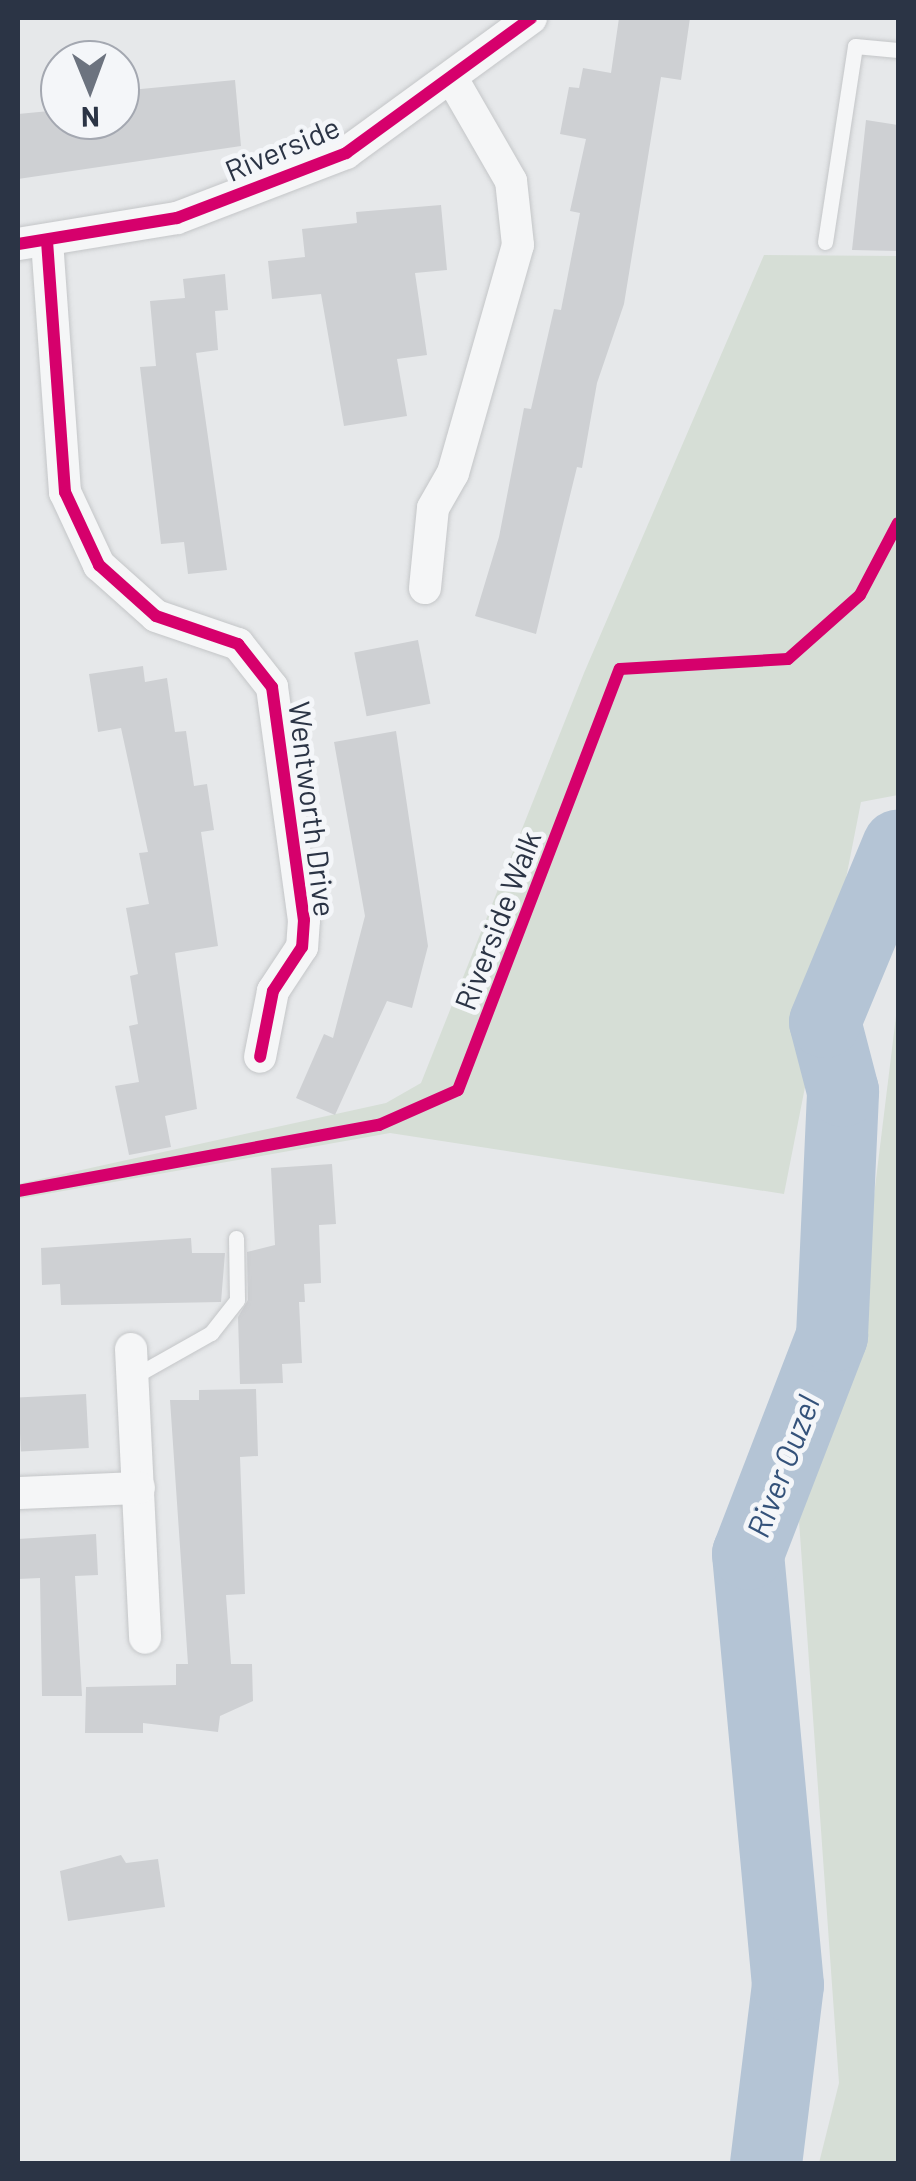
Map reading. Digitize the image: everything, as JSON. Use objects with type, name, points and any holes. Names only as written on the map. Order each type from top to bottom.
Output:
[{"type":"street","name":"Riverside","points":[[32,242],[177,218],[346,153],[454,80],[531,18]]},
{"type":"street","points":[[425,588],[433,508],[453,472],[518,245],[512,181],[454,80]]},
{"type":"street","name":"Wentworth Drive","points":[[32,242],[66,492],[99,565],[156,616],[238,644],[272,688],[304,920],[302,947],[274,992],[260,1058]]},
{"type":"street","points":[[132,1363],[146,1638]]},
{"type":"street","points":[[18,1494],[140,1488]]},
{"type":"lane","points":[[826,242],[855,46],[898,50]]},
{"type":"lane","points":[[132,1363],[211,1333],[237,1300],[236,1238]]},
{"type":"shaded area","points":[[764,255],[898,256],[898,795],[861,802],[784,1194],[390,1133],[18,1199],[18,1184],[386,1103],[421,1083],[584,673]]},
{"type":"shaded area","points":[[898,1000],[898,2163],[819,2163],[839,2083],[799,1521],[856,1342]]},
{"type":"building","points":[[619,18],[690,18],[681,80],[661,77],[624,304],[597,383],[582,468],[577,467],[536,634],[475,616],[499,537],[524,408],[531,409],[554,309],[561,310],[580,213],[570,211],[586,139],[560,134],[569,87],[579,88],[583,68],[611,73]]},
{"type":"building","points":[[235,80],[241,146],[18,179],[18,114],[40,112],[40,140],[140,140],[140,89]]},
{"type":"building","points":[[866,120],[898,125],[898,251],[852,250]]},
{"type":"building","points":[[441,205],[447,270],[415,273],[427,355],[397,359],[407,416],[344,426],[321,294],[272,299],[268,261],[305,257],[302,229],[357,223],[356,212]]},
{"type":"building","points":[[225,274],[228,310],[215,311],[218,350],[196,353],[227,570],[188,574],[184,542],[161,544],[140,367],[156,366],[150,301],[185,298],[183,279]]},
{"type":"building","points":[[418,640],[430,704],[367,716],[354,652]]},
{"type":"building","points":[[143,666],[145,682],[167,678],[175,732],[186,731],[194,786],[207,784],[214,830],[201,832],[218,946],[175,953],[197,1109],[165,1116],[171,1147],[129,1155],[115,1086],[139,1082],[129,1026],[138,1024],[130,976],[138,974],[126,908],[149,904],[139,853],[148,852],[121,728],[98,732],[89,674]]},
{"type":"building","points":[[396,731],[428,946],[412,1008],[387,1001],[335,1115],[296,1098],[324,1034],[333,1038],[365,916],[334,742]]},
{"type":"building","points":[[332,1164],[336,1224],[319,1225],[321,1283],[304,1284],[305,1302],[299,1302],[302,1363],[282,1364],[283,1383],[240,1384],[238,1317],[248,1300],[247,1252],[275,1245],[271,1168]]},
{"type":"building","points":[[191,1238],[192,1253],[225,1253],[221,1302],[61,1305],[60,1284],[42,1285],[41,1248]]},
{"type":"building","points":[[256,1389],[258,1456],[240,1457],[245,1594],[226,1595],[231,1664],[252,1664],[253,1701],[220,1716],[218,1732],[143,1723],[143,1733],[85,1733],[86,1687],[176,1685],[176,1664],[188,1664],[170,1400],[199,1400],[199,1390]]},
{"type":"building","points":[[86,1394],[89,1448],[21,1451],[18,1398]]},
{"type":"building","points":[[96,1534],[98,1575],[75,1576],[82,1696],[42,1696],[40,1578],[18,1579],[18,1539]]},
{"type":"building","points":[[121,1855],[126,1863],[158,1859],[165,1907],[68,1921],[60,1871]]},
{"type":"waterway","name":"River Ouzel","points":[[766,2164],[788,1985],[748,1554],[832,1336],[843,1091],[825,1022],[898,846]]},
{"type":"cycle path","points":[[18,244],[177,218],[346,153],[531,18]]},
{"type":"cycle path","points":[[47,241],[65,492],[99,565],[156,616],[238,644],[272,687],[304,920],[302,947],[273,991],[260,1057]]},
{"type":"cycle path","name":"Riverside Walk","points":[[18,1191],[379,1125],[458,1090],[620,669],[788,659],[860,595],[898,523]]}]
